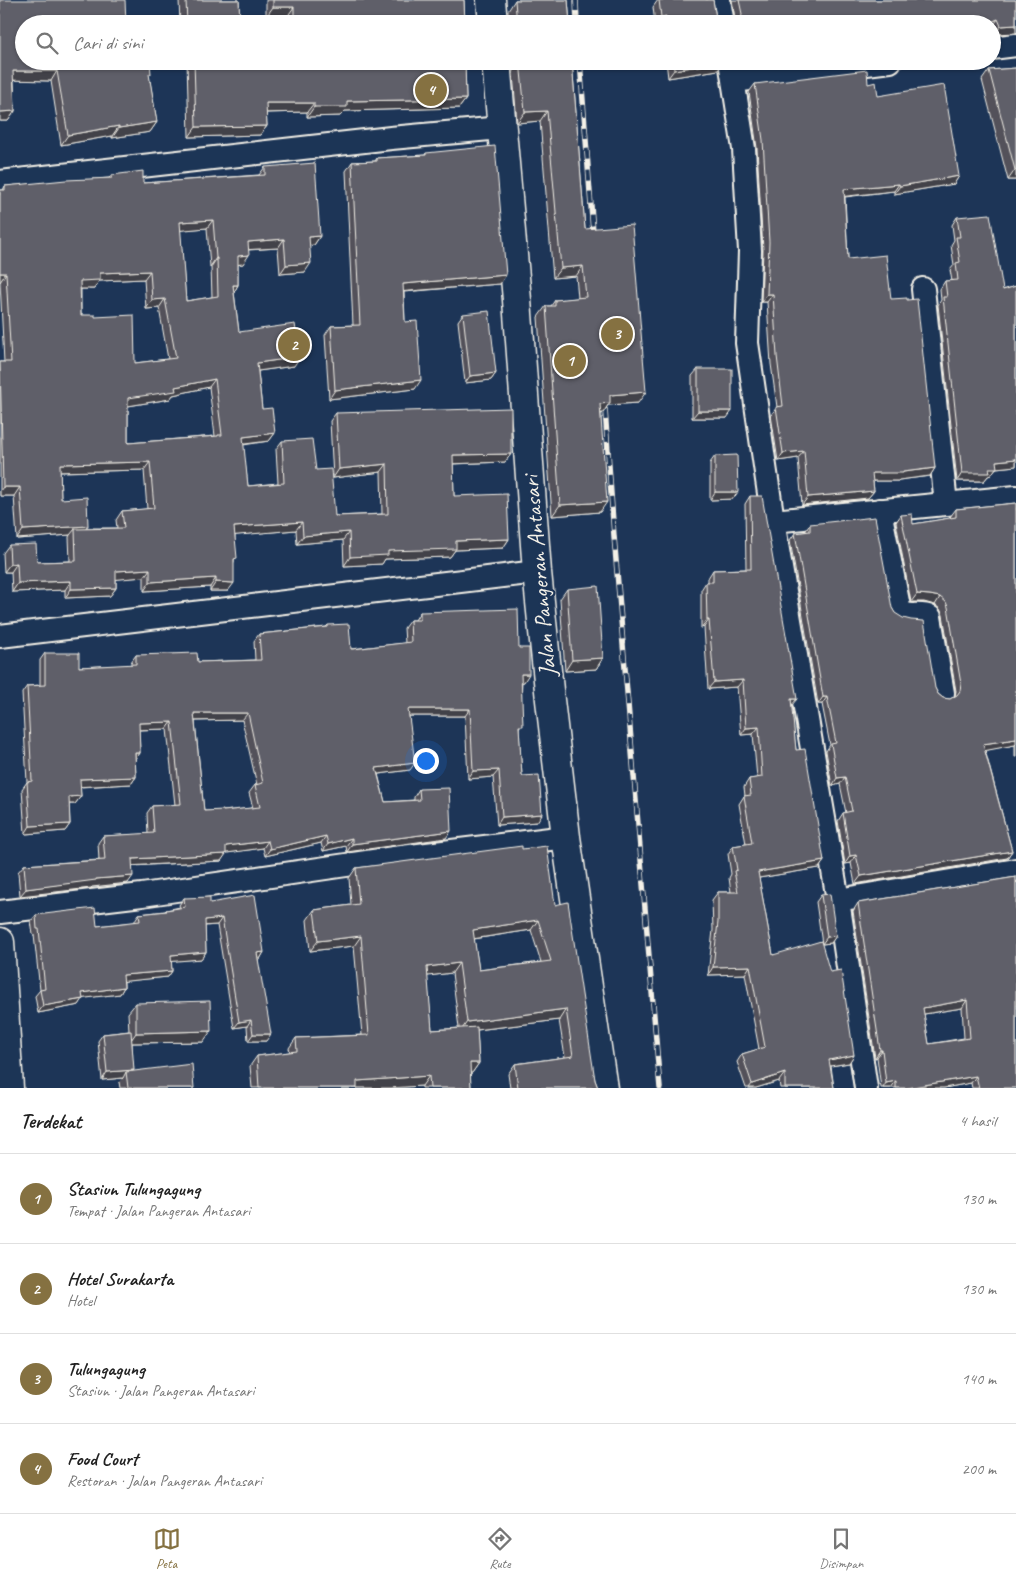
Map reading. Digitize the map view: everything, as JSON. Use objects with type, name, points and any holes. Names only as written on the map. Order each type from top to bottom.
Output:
[{"type":"main road","points":[[491,0],[492,15]]},
{"type":"main road","name":"Jalan Pangeran Antasari","points":[[497,70],[517,300],[537,572],[566,836],[603,1088]]},
{"type":"main road","points":[[0,942],[9,1088]]},
{"type":"street","points":[[719,0],[722,15]]},
{"type":"street","points":[[1001,47],[1016,45]]},
{"type":"street","points":[[748,70],[732,71],[744,149],[750,251],[747,343],[773,521],[838,900],[866,1088]]},
{"type":"street","points":[[0,182],[391,138],[501,128]]},
{"type":"street","points":[[924,289],[946,504]]},
{"type":"street","points":[[773,521],[1016,497]]},
{"type":"street","points":[[880,510],[900,612],[906,615],[919,614],[930,617],[943,693]]},
{"type":"street","points":[[0,636],[537,572]]},
{"type":"street","points":[[0,912],[142,895],[394,858],[566,836]]},
{"type":"street","points":[[838,900],[1016,870]]},
{"type":"building","points":[[0,0],[125,0],[126,15],[15,15],[15,70],[151,70],[151,74],[149,74],[157,122],[119,128],[119,126],[68,135],[57,71],[13,71],[15,111],[0,112]]},
{"type":"building","points":[[186,0],[239,0],[240,15],[187,15]]},
{"type":"building","points":[[273,0],[464,0],[465,15],[294,15],[294,7],[273,7]]},
{"type":"building","points":[[515,0],[568,0],[569,15],[516,15]]},
{"type":"building","points":[[659,0],[713,0],[716,15],[661,15]]},
{"type":"building","points":[[739,0],[1016,0],[1016,25],[1001,26],[1001,15],[742,14]]},
{"type":"building","points":[[1016,68],[1016,170],[989,70]]},
{"type":"building","points":[[194,70],[465,70],[466,99],[347,101],[347,107],[314,107],[314,103],[266,103],[267,126],[196,127]]},
{"type":"building","points":[[521,70],[573,70],[585,229],[632,225],[646,392],[610,395],[610,403],[600,404],[607,502],[560,505],[546,306],[555,306],[555,300],[586,297],[583,266],[561,268],[547,111],[525,112]]},
{"type":"building","points":[[867,70],[868,84],[876,82],[878,96],[944,85],[959,176],[900,186],[899,184],[844,189],[848,259],[886,255],[891,299],[917,299],[935,468],[903,473],[872,473],[874,491],[808,497],[804,451],[783,453],[776,407],[783,406],[777,356],[773,294],[767,294],[769,242],[763,140],[755,84]]},
{"type":"building","points":[[495,146],[506,275],[403,284],[405,322],[417,321],[421,380],[335,390],[331,326],[360,325],[352,162],[377,161],[377,158],[426,155],[426,153]]},
{"type":"building","points":[[315,163],[320,236],[309,237],[311,263],[286,265],[284,239],[248,242],[249,255],[238,256],[238,285],[233,285],[239,332],[295,324],[300,357],[257,363],[262,409],[272,408],[275,433],[243,437],[248,486],[284,483],[282,441],[312,439],[316,470],[331,469],[335,516],[388,514],[387,464],[339,469],[336,413],[511,408],[511,454],[453,455],[454,496],[507,494],[509,539],[456,541],[456,549],[388,551],[388,555],[350,557],[349,532],[303,536],[302,522],[234,527],[237,558],[234,559],[234,583],[216,582],[216,578],[150,582],[150,569],[116,571],[116,588],[71,589],[71,581],[18,583],[17,563],[10,564],[9,545],[36,544],[37,562],[76,561],[75,529],[124,528],[122,511],[154,508],[150,462],[60,464],[61,499],[87,497],[88,526],[23,530],[20,487],[3,487],[0,362],[11,362],[6,273],[0,273],[0,190],[5,190],[5,186],[112,178],[112,175],[143,171],[143,183],[265,175],[265,167]],"holes":[[[213,220],[218,296],[186,301],[180,222]],[[150,271],[152,300],[165,299],[176,358],[135,363],[134,315],[95,317],[95,315],[81,315],[80,281],[100,280],[100,273]],[[215,379],[222,435],[128,443],[128,398],[176,391],[175,387]]]},
{"type":"building","points":[[990,214],[1003,290],[1016,286],[1016,459],[996,461],[997,468],[989,468],[990,473],[962,473],[943,297],[947,297],[945,281],[958,280],[956,263],[960,262],[956,237],[960,237],[957,217]]},
{"type":"building","points":[[489,311],[496,373],[470,376],[463,314]]},
{"type":"building","points":[[698,369],[732,369],[732,411],[698,411]]},
{"type":"building","points":[[737,455],[738,492],[715,492],[715,456]]},
{"type":"building","points":[[750,496],[762,496],[797,699],[791,699],[796,750],[805,749],[824,861],[758,872],[773,955],[821,941],[830,972],[841,970],[854,1055],[829,1060],[834,1088],[785,1088],[785,1073],[752,1084],[742,1054],[765,1047],[750,966],[713,967],[718,922],[718,892],[738,892],[734,871],[737,870],[733,846],[752,843],[744,796],[751,795],[749,779],[762,777],[759,727],[746,728],[743,680],[714,682],[709,620],[707,620],[706,582],[713,582],[713,570],[751,569]]},
{"type":"building","points":[[1016,503],[1016,739],[983,744],[1012,851],[861,876],[856,855],[850,856],[843,813],[852,811],[845,777],[837,778],[831,744],[836,743],[827,697],[823,697],[795,533],[810,531],[810,524],[875,517],[892,608],[895,613],[903,618],[924,621],[935,688],[943,698],[950,699],[960,691],[961,684],[948,607],[946,602],[940,597],[917,594],[901,515],[912,514],[913,524],[956,517],[956,509]]},
{"type":"building","points":[[598,586],[603,658],[572,660],[567,589]]},
{"type":"building","points":[[518,609],[519,648],[529,648],[529,674],[521,674],[523,726],[519,726],[522,776],[539,775],[542,814],[502,817],[499,770],[473,771],[470,709],[408,709],[415,763],[376,768],[385,802],[420,800],[419,789],[449,788],[451,831],[352,844],[352,838],[328,844],[326,836],[270,849],[268,841],[226,846],[226,854],[132,859],[133,876],[26,889],[24,865],[105,860],[103,836],[154,833],[152,806],[181,804],[172,722],[139,723],[140,753],[135,753],[136,777],[80,779],[81,796],[69,797],[70,824],[30,826],[27,782],[32,781],[27,686],[45,685],[45,653],[79,653],[79,667],[136,664],[136,655],[197,653],[198,662],[261,660],[259,634],[328,627],[328,625],[349,624],[351,649],[411,642],[410,620],[420,620],[420,612]],"holes":[[[194,713],[248,713],[263,783],[255,785],[260,807],[204,811]]]},
{"type":"building","points":[[522,846],[522,849],[547,846],[555,905],[568,902],[595,1080],[598,1088],[518,1088],[515,1064],[573,1056],[566,1009],[467,1022],[459,963],[427,967],[432,1030],[477,1027],[479,1063],[470,1063],[471,1088],[430,1088],[429,1076],[357,1081],[357,1088],[259,1088],[257,1056],[297,1051],[296,1038],[369,1035],[361,936],[318,941],[314,910],[359,904],[356,868]],"holes":[[[538,920],[551,961],[479,970],[473,930]]]},
{"type":"building","points":[[1016,877],[1016,1088],[979,1088],[976,1076],[907,1088],[896,1088],[896,1081],[886,1083],[858,903]],"holes":[[[967,1000],[970,1038],[929,1044],[923,1008]]]},
{"type":"building","points":[[830,894],[836,936],[827,937],[821,895]]},
{"type":"building","points":[[255,895],[264,952],[257,953],[271,1034],[253,1034],[251,1020],[239,1022],[222,918],[205,920],[206,952],[171,955],[172,971],[123,975],[124,987],[82,993],[83,999],[43,1006],[40,990],[45,989],[36,915],[95,908],[97,926],[140,921],[139,914],[185,907],[184,898],[210,897],[210,903]]},
{"type":"building","points":[[210,1001],[211,1031],[136,1033],[136,1003]]},
{"type":"building","points":[[131,1031],[134,1070],[107,1072],[103,1034]]},
{"type":"building","points":[[192,1064],[194,1088],[128,1088],[126,1072]]},
{"type":"railway","points":[[576,0],[577,15]]},
{"type":"railway","points":[[581,70],[593,232]]},
{"type":"railway","points":[[605,409],[660,1088]]},
{"type":"place","name":"Food Court","points":[[431,90]]},
{"type":"place","name":"Tulungagung","points":[[617,334]]},
{"type":"place","name":"Hotel Surakarta","points":[[294,345]]},
{"type":"place","name":"Stasiun Tulungagung","points":[[570,361]]}]
